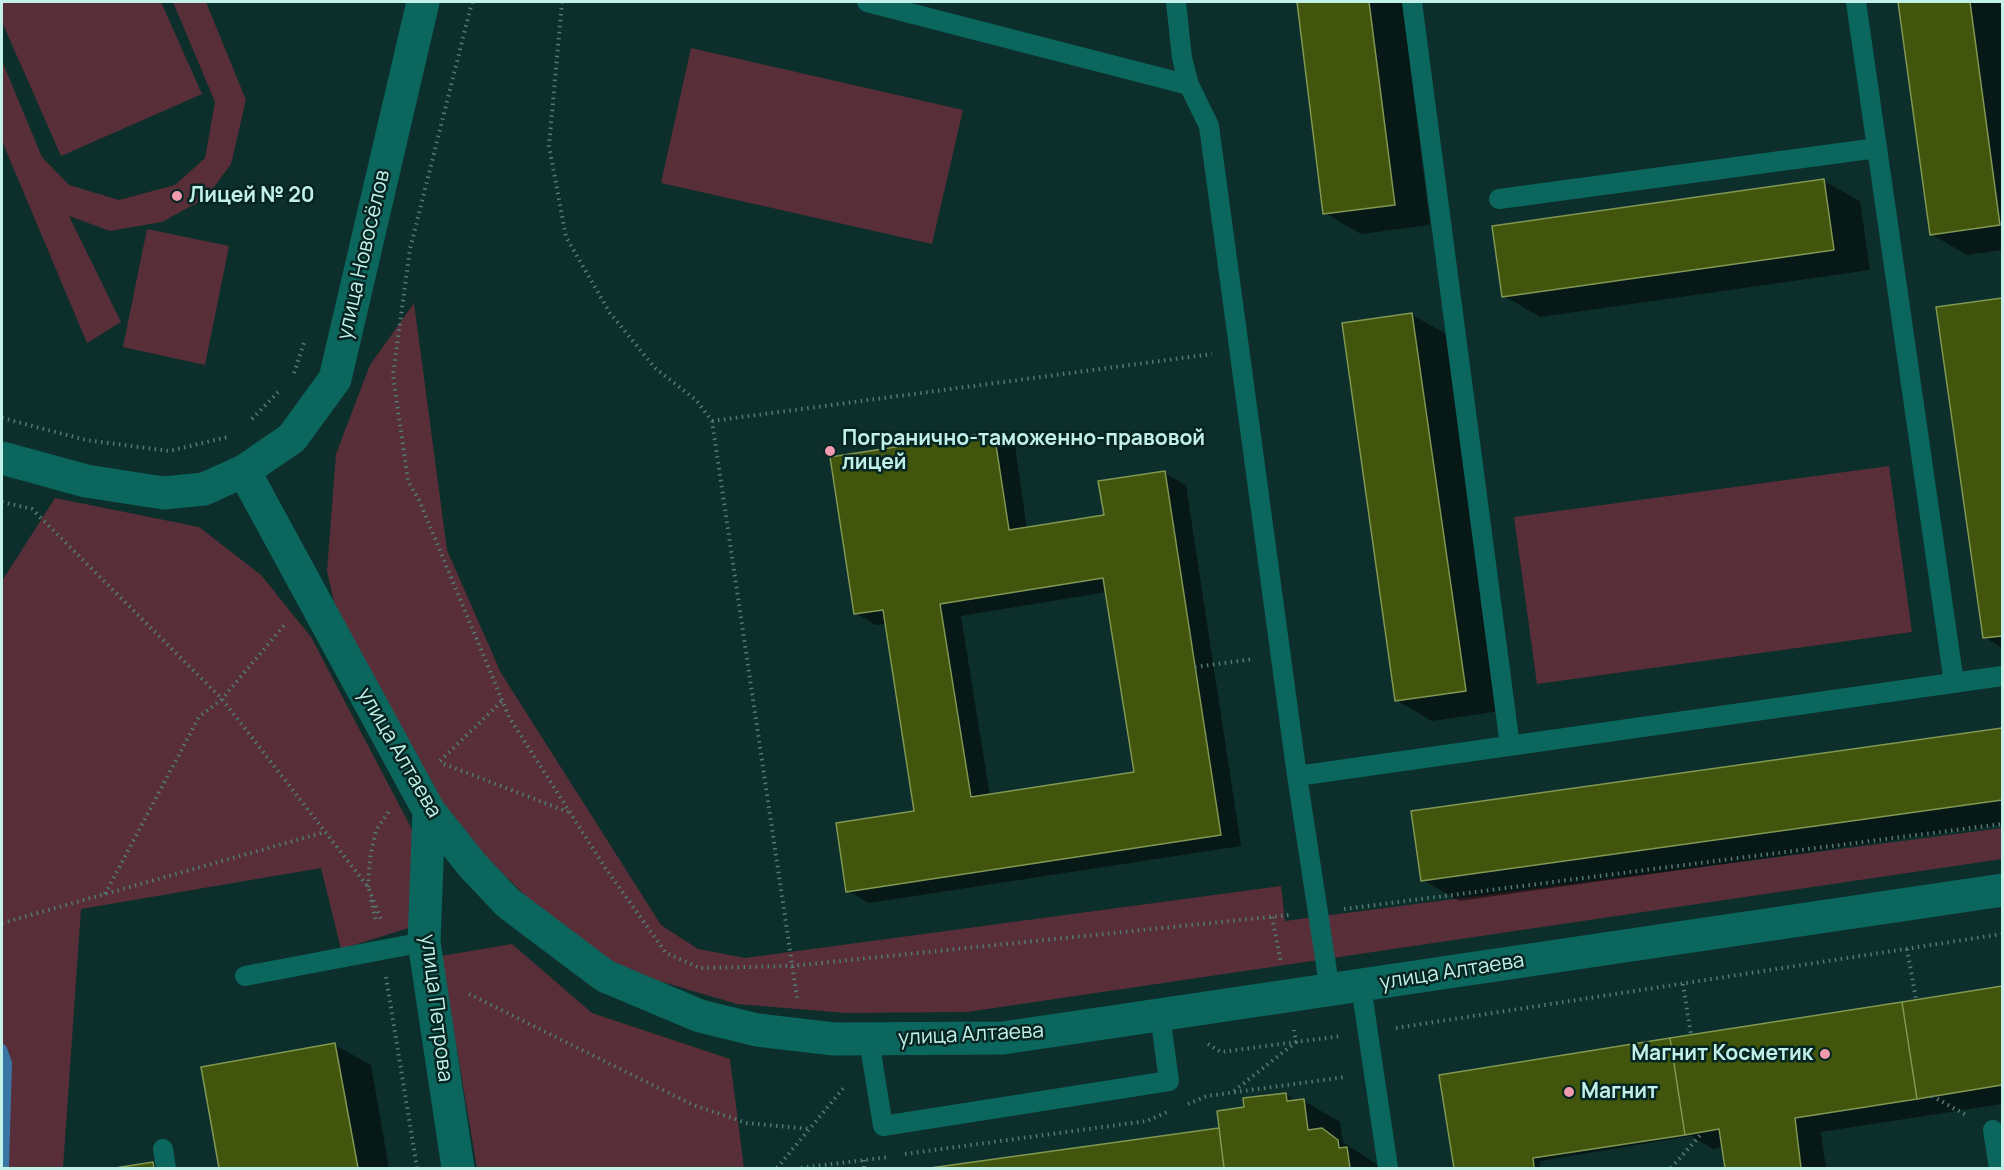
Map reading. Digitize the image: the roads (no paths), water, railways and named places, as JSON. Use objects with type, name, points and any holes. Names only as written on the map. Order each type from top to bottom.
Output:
[{"type":"street","name":"улица Новосёлов","points":[[2,458],[86,481],[164,493],[204,489],[244,471],[292,438],[335,379],[423,2]]},
{"type":"street","name":"улица Алтаева","points":[[244,471],[429,811],[473,866],[508,903],[605,976],[700,1016],[757,1030],[834,1040],[1004,1038],[2002,890]]},
{"type":"street","name":"улица Петрова","points":[[429,811],[424,942],[458,1168]]},
{"type":"lane","points":[[867,2],[1189,85]]},
{"type":"lane","points":[[1176,2],[1182,58],[1189,85],[1209,126],[1317,912],[1345,988],[1388,1168]]},
{"type":"lane","points":[[1412,2],[1510,746]]},
{"type":"lane","points":[[1856,2],[1954,683]]},
{"type":"lane","points":[[1499,198],[1877,148]]},
{"type":"lane","points":[[1297,777],[2002,676]]},
{"type":"lane","points":[[245,976],[424,942]]},
{"type":"lane","points":[[869,1040],[883,1126],[1169,1081],[1160,1015]]},
{"type":"lane","points":[[1993,1130],[1999,1168]]},
{"type":"waterway","points":[[2,1049],[7,1063],[4,1168]]},
{"type":"place","name":"Лицей № 20","points":[[177,196]]},
{"type":"place","name":"Погранично-таможенно-правовой лицей","points":[[830,451]]},
{"type":"place","name":"Магнит Косметик","points":[[1825,1054]]},
{"type":"place","name":"Магнит","points":[[1569,1092]]}]
